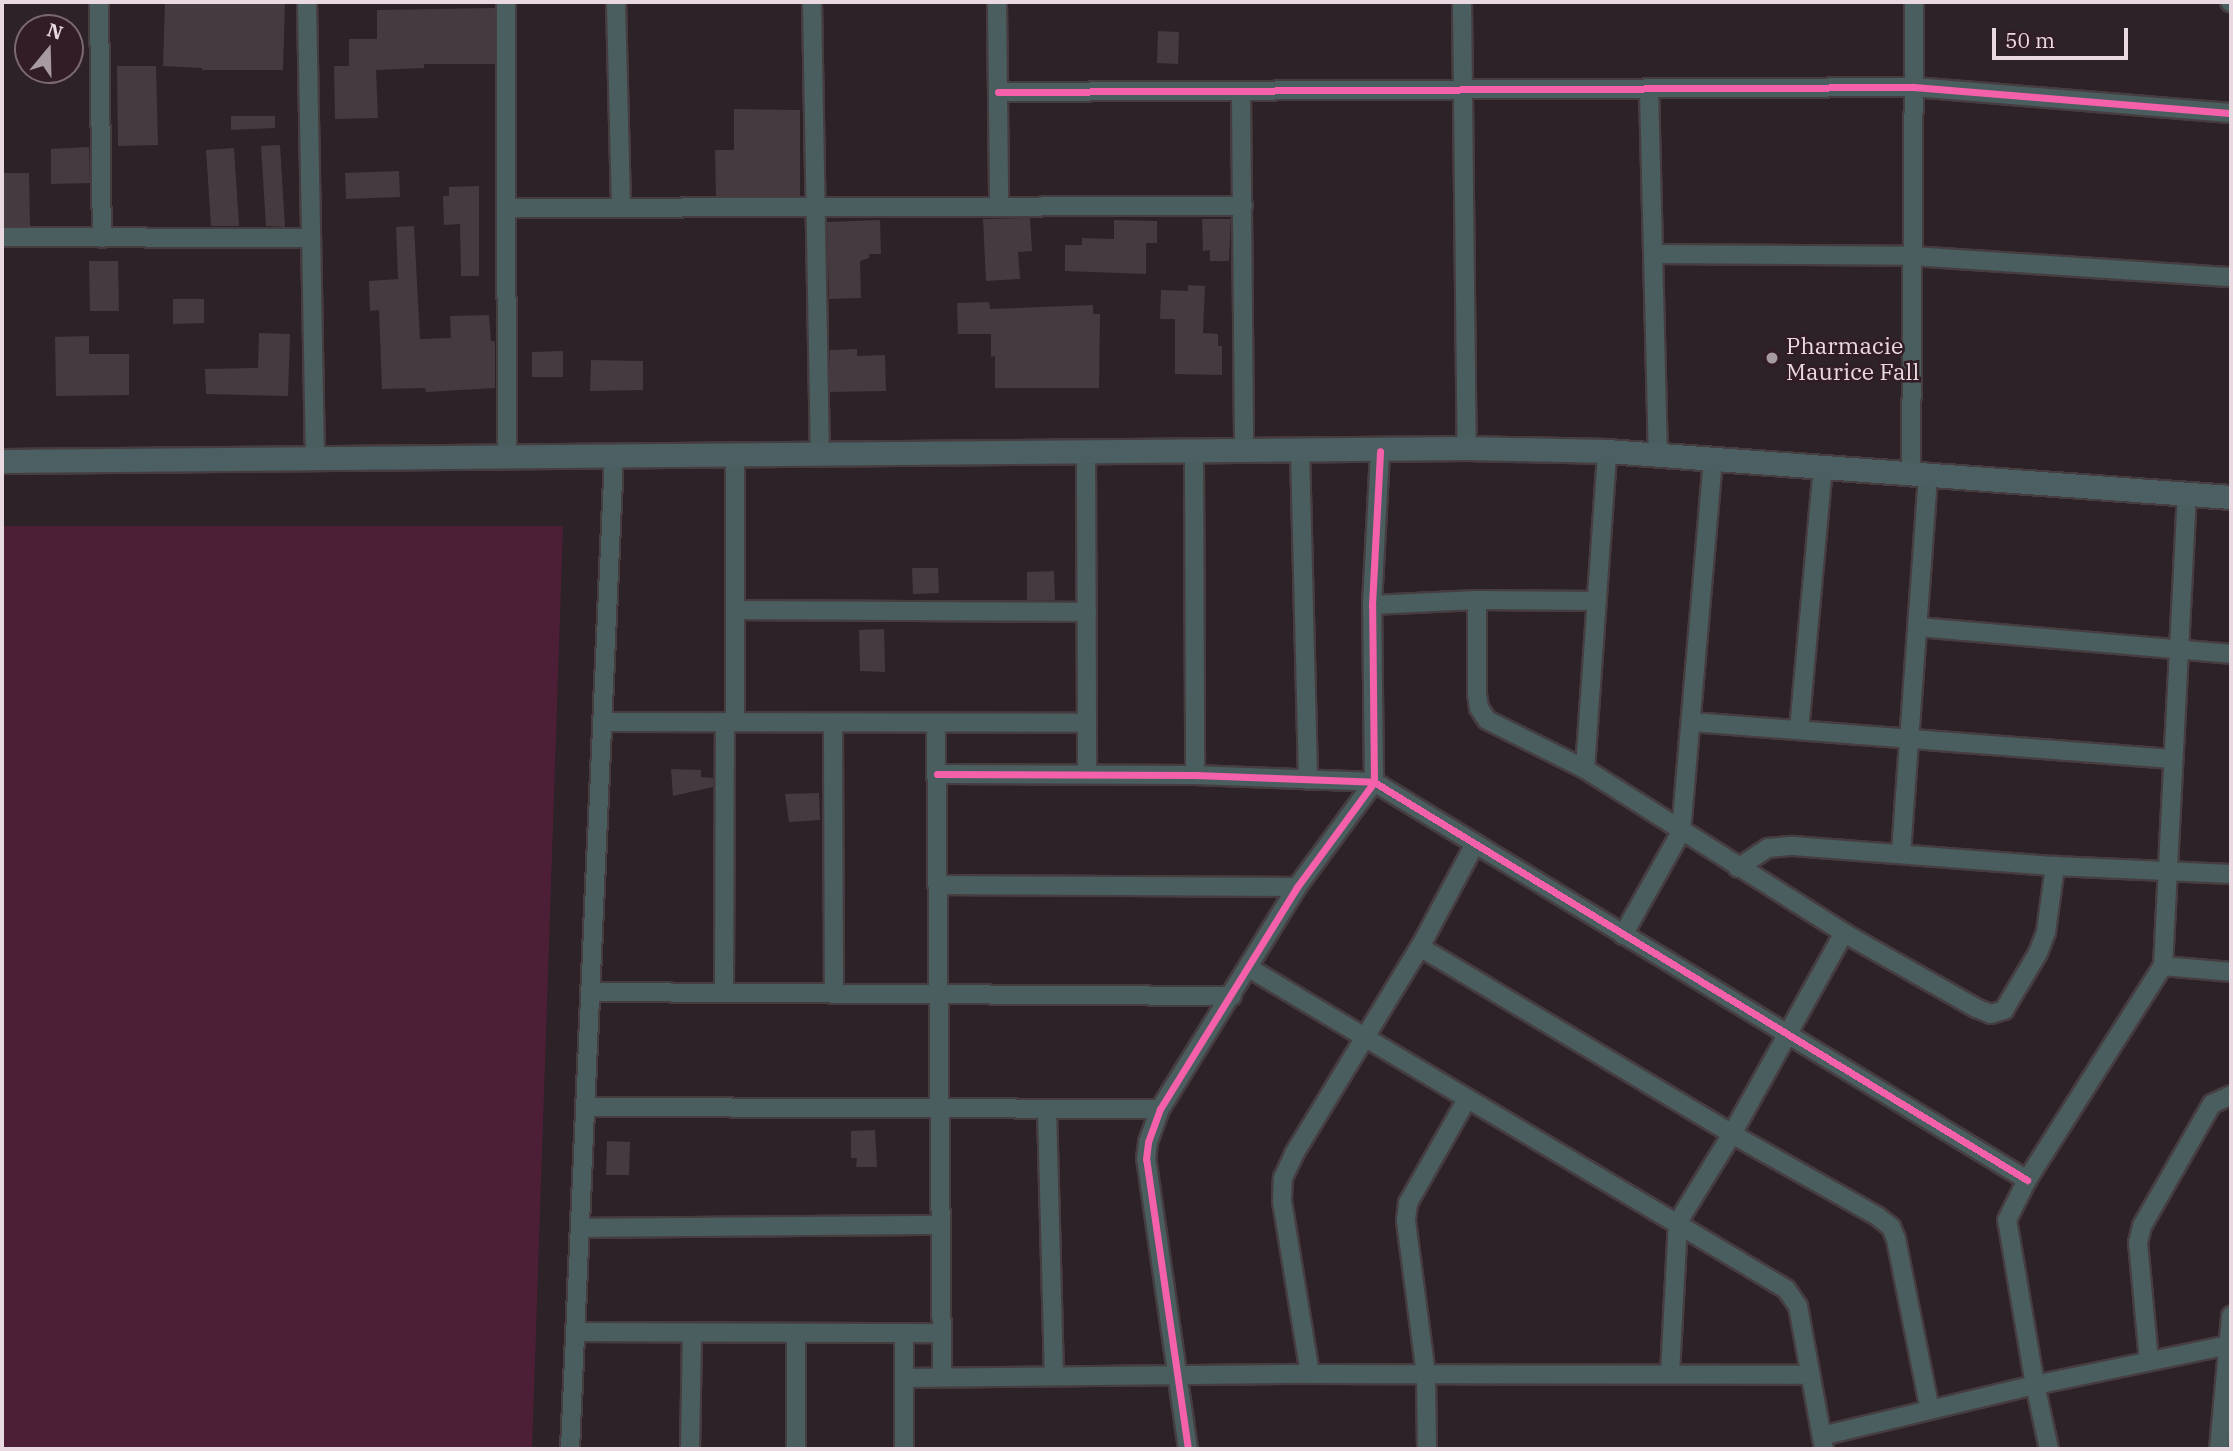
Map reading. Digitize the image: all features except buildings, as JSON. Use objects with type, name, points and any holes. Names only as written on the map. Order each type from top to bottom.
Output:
[{"type":"main road","points":[[2,461],[1244,449],[1380,451],[1466,448],[1607,451],[2231,497]]},
{"type":"street","points":[[99,2],[102,238]]},
{"type":"street","points":[[307,2],[315,459]]},
{"type":"street","points":[[506,2],[507,458]]},
{"type":"street","points":[[616,2],[621,207]]},
{"type":"street","points":[[813,2],[820,453]]},
{"type":"street","points":[[998,2],[999,206]]},
{"type":"street","points":[[1462,2],[1466,448]]},
{"type":"street","points":[[1900,853],[1918,627],[1919,475],[1912,256],[1914,2]]},
{"type":"street","points":[[999,92],[1913,87],[2231,113]]},
{"type":"street","points":[[1649,89],[1658,455]]},
{"type":"street","points":[[1241,92],[1244,449]]},
{"type":"street","points":[[506,208],[1243,206]]},
{"type":"street","points":[[2,237],[311,238]]},
{"type":"street","points":[[1653,254],[1912,256],[2231,277]]},
{"type":"street","points":[[1194,450],[1195,775]]},
{"type":"street","points":[[1300,450],[1308,779]]},
{"type":"street","points":[[1086,451],[1087,774]]},
{"type":"street","points":[[1188,1449],[1146,1159],[1160,1109],[1297,887],[1374,782],[1372,605],[1380,451]]},
{"type":"street","points":[[1585,769],[1607,451]]},
{"type":"street","points":[[724,993],[735,610],[735,455]]},
{"type":"street","points":[[570,1449],[614,457]]},
{"type":"street","points":[[1623,934],[1681,832],[1713,459]]},
{"type":"street","points":[[1799,730],[1823,467]]},
{"type":"street","points":[[2049,1449],[2035,1385],[2007,1220],[2026,1180],[2163,966],[2186,493]]},
{"type":"street","points":[[1372,605],[1477,600],[1597,601]]},
{"type":"street","points":[[1477,600],[1479,708],[1488,720],[1585,769],[1844,933],[1991,1014],[2004,1010],[2038,953],[2046,932],[2055,866]]},
{"type":"street","points":[[735,610],[1087,612]]},
{"type":"street","points":[[1918,627],[2231,654]]},
{"type":"street","points":[[602,722],[1087,723]]},
{"type":"street","points":[[1690,722],[2173,759]]},
{"type":"street","points":[[834,723],[834,994]]},
{"type":"street","points":[[936,723],[942,1377]]},
{"type":"street","points":[[937,774],[1195,775],[1374,782],[2026,1180]]},
{"type":"street","points":[[1310,1374],[1282,1201],[1283,1178],[1294,1154],[1420,947],[1475,844]]},
{"type":"street","points":[[1738,868],[1768,848],[1793,846],[2055,866],[2231,874]]},
{"type":"street","points":[[938,885],[1297,887]]},
{"type":"street","points":[[1670,1374],[1678,1222],[1732,1134],[1844,933]]},
{"type":"street","points":[[1420,947],[1732,1134],[1877,1216],[1891,1227],[1896,1239],[1930,1410]]},
{"type":"street","points":[[2163,966],[2231,972]]},
{"type":"street","points":[[1249,968],[1678,1222],[1794,1296],[1823,1443],[1930,1410],[2228,1345]]},
{"type":"street","points":[[590,992],[1232,996]]},
{"type":"street","points":[[2149,1361],[2138,1243],[2142,1226],[2212,1104],[2231,1095]]},
{"type":"street","points":[[1427,1449],[1426,1375],[1406,1220],[1408,1203],[1467,1099]]},
{"type":"street","points":[[585,1107],[1160,1109]]},
{"type":"street","points":[[1047,1109],[1054,1376]]},
{"type":"street","points":[[580,1228],[941,1225]]},
{"type":"street","points":[[2219,1449],[2231,1316]]},
{"type":"street","points":[[575,1332],[942,1333]]},
{"type":"street","points":[[690,1449],[692,1332]]},
{"type":"street","points":[[796,1333],[796,1449]]},
{"type":"street","points":[[904,1333],[904,1449]]},
{"type":"street","points":[[904,1378],[1310,1374],[1809,1375]]},
{"type":"shaded area","points":[[2,526],[563,526],[532,1449],[2,1449]]},
{"type":"cycle path","points":[[998,92],[1914,87],[2231,113]]},
{"type":"cycle path","points":[[1188,1449],[1146,1159],[1148,1142],[1160,1109],[1297,887],[1374,782],[1372,605],[1380,451]]},
{"type":"cycle path","points":[[937,774],[1195,775],[1374,782],[2027,1180]]},
{"type":"place","name":"Pharmacie Maurice Fall","points":[[1772,358]]}]
